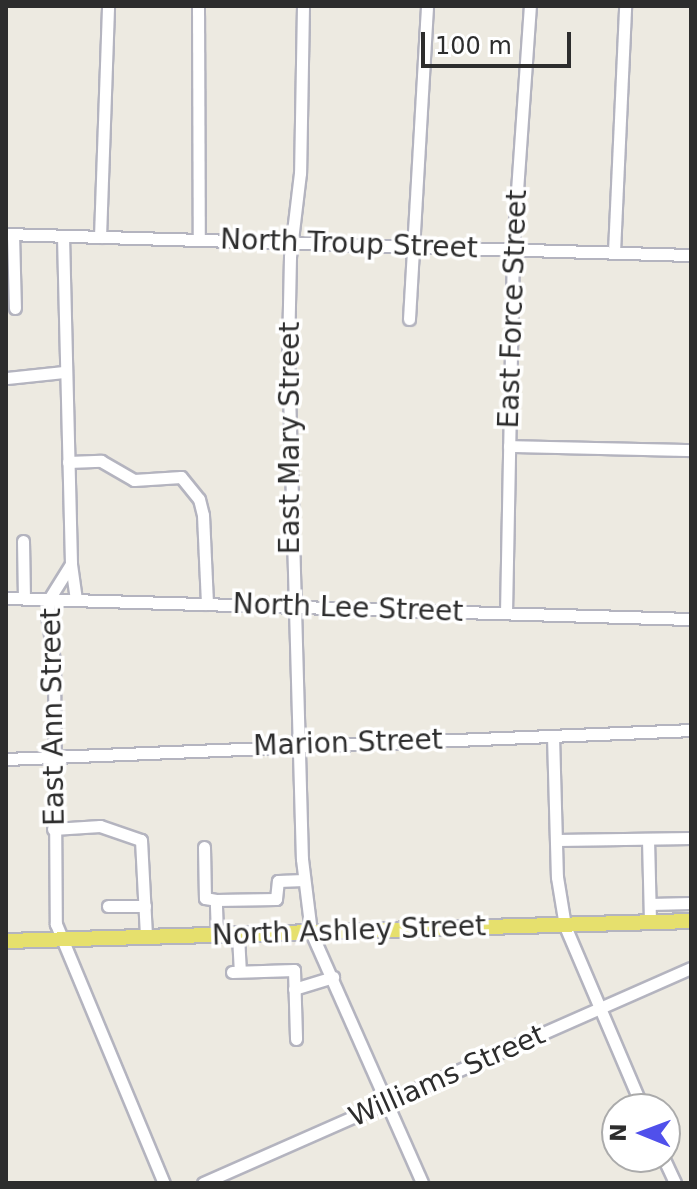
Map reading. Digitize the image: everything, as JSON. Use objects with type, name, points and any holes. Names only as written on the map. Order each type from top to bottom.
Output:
[{"type":"main road","name":"North Ashley Street","points":[[6,941],[691,921]]},
{"type":"street","points":[[100,237],[108,6]]},
{"type":"street","points":[[198,6],[199,240]]},
{"type":"street","name":"East Mary Street","points":[[303,6],[300,173],[292,242],[291,607],[304,880],[311,932],[422,1183]]},
{"type":"street","points":[[409,319],[427,6]]},
{"type":"street","name":"East Force Street","points":[[506,613],[513,248],[530,6]]},
{"type":"street","points":[[614,252],[625,6]]},
{"type":"street","points":[[9,234],[15,308]]},
{"type":"street","name":"North Troup Street","points":[[9,234],[691,255]]},
{"type":"street","points":[[63,236],[64,372],[71,564],[76,599]]},
{"type":"street","points":[[7,378],[64,372]]},
{"type":"street","points":[[509,446],[691,450]]},
{"type":"street","points":[[68,462],[101,461],[134,480],[181,477],[199,499],[203,515],[207,604]]},
{"type":"street","points":[[23,541],[24,598]]},
{"type":"street","name":"East Ann Street","points":[[71,564],[50,598],[53,829],[61,939],[164,1183]]},
{"type":"street","name":"North Lee Street","points":[[6,598],[691,619]]},
{"type":"street","name":"Marion Street","points":[[6,759],[691,730]]},
{"type":"street","points":[[553,736],[557,840],[565,926],[636,1093]]},
{"type":"street","points":[[53,829],[100,826],[141,840],[146,937]]},
{"type":"street","points":[[557,840],[691,838]]},
{"type":"street","points":[[648,839],[650,922]]},
{"type":"street","points":[[204,847],[205,898],[276,899],[278,881],[304,880]]},
{"type":"street","points":[[216,900],[217,935]]},
{"type":"street","points":[[650,904],[691,903]]},
{"type":"street","points":[[108,906],[145,906]]},
{"type":"street","points":[[238,935],[236,972],[294,970],[296,1039]]},
{"type":"street","name":"Williams Street","points":[[203,1183],[691,968]]},
{"type":"street","points":[[294,989],[333,977]]}]
